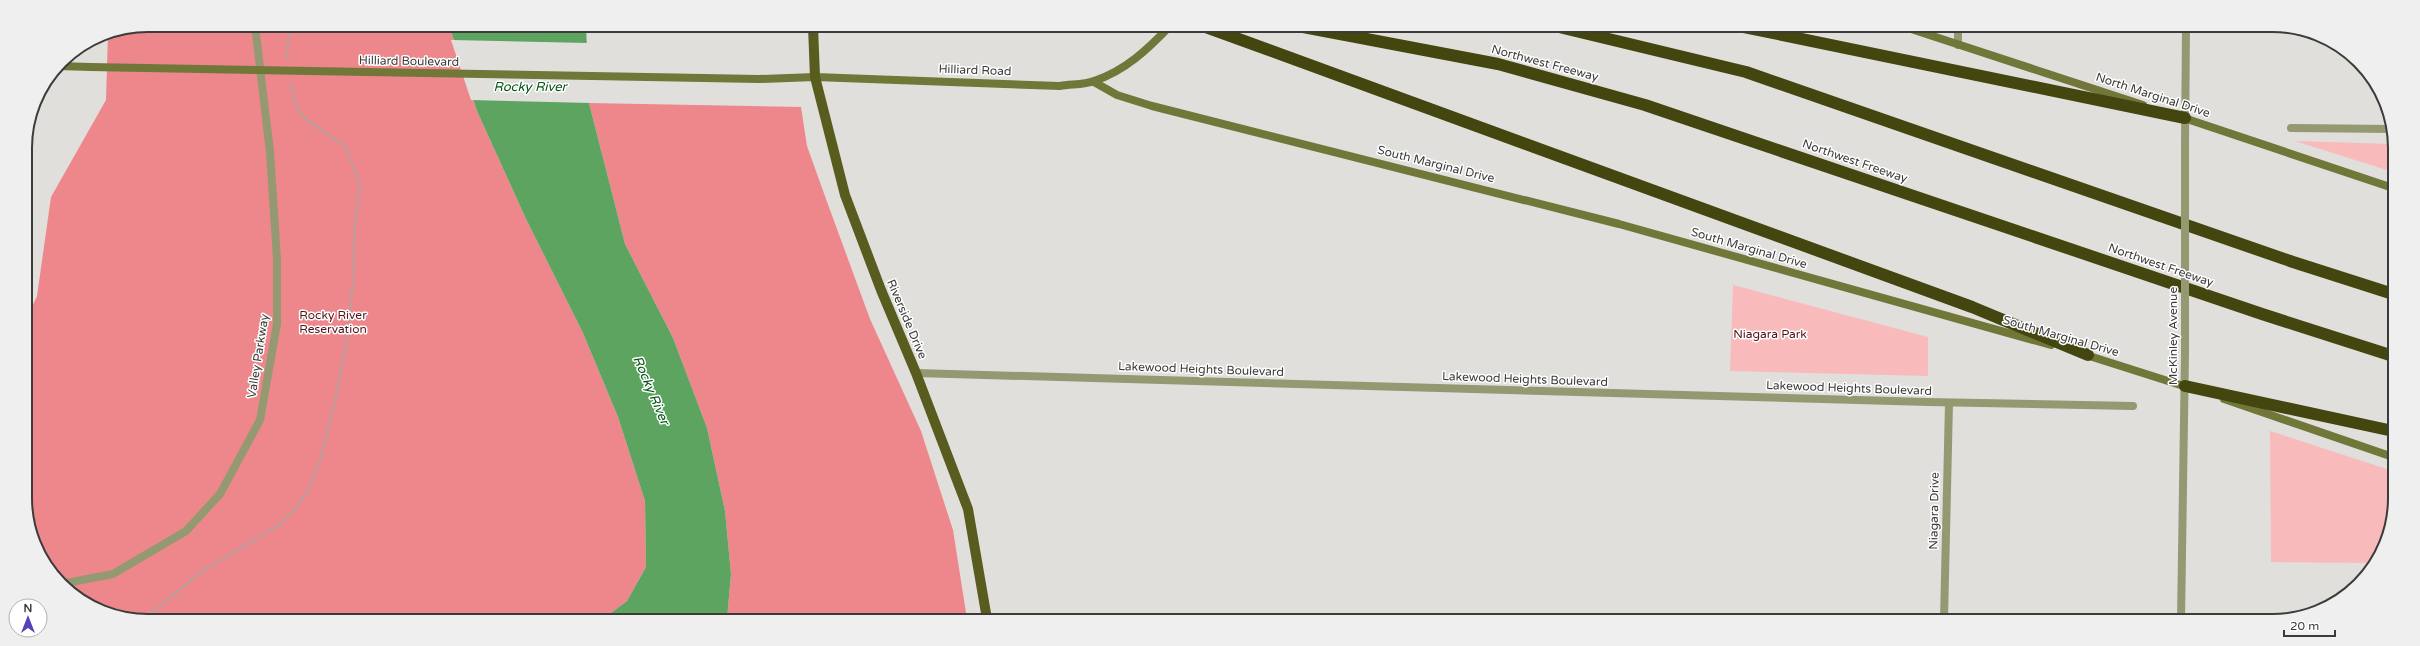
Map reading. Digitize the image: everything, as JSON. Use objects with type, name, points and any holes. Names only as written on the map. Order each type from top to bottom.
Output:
[{"type":"highway","points":[[1219,32],[1972,307],[2088,355]]},
{"type":"highway","name":"Northwest Freeway","points":[[1330,32],[1498,64],[1645,104],[2255,312],[2388,354]]},
{"type":"highway","points":[[1580,32],[1746,72],[2293,262],[2388,292]]},
{"type":"highway","points":[[1768,32],[2185,118]]},
{"type":"highway","points":[[2185,386],[2388,430]]},
{"type":"main road","name":"Riverside Drive","points":[[813,32],[815,77],[845,194],[881,290],[916,373],[968,509],[985,614]]},
{"type":"main road","name":"Hilliard Road","points":[[759,79],[815,77],[1060,86],[1094,82],[1128,64],[1151,46],[1164,32]]},
{"type":"main road","name":"North Marginal Drive","points":[[1920,32],[2185,118],[2388,186]]},
{"type":"main road","name":"Hilliard Boulevard","points":[[66,66],[759,79]]},
{"type":"main road","name":"South Marginal Drive","points":[[1094,82],[1117,95],[1152,106],[1619,224],[2088,355],[2185,386],[2388,455]]},
{"type":"street","name":"Valley Parkway","points":[[69,582],[113,574],[186,531],[220,494],[260,420],[277,324],[277,259],[270,152],[256,32]]},
{"type":"street","points":[[1958,32],[1958,45]]},
{"type":"street","name":"McKinley Avenue","points":[[2181,614],[2185,386],[2186,32]]},
{"type":"street","points":[[2291,128],[2386,128]]},
{"type":"street","name":"Lakewood Heights Boulevard","points":[[916,373],[1948,403],[2133,406]]},
{"type":"street","name":"Niagara Drive","points":[[1944,614],[1948,403]]},
{"type":"path","points":[[287,65],[288,42],[290,32]]},
{"type":"path","points":[[150,614],[202,572],[278,526],[297,507],[309,488],[321,458],[335,401],[346,345],[360,184],[345,146],[311,123],[298,111],[292,96],[289,80]]},
{"type":"green space","name":"Rocky River Reservation","points":[[148,32],[451,32],[477,111],[526,219],[583,333],[618,417],[645,501],[646,567],[627,601],[610,614],[141,614],[126,612],[104,605],[90,598],[66,580],[48,556],[41,542],[34,520],[32,505],[32,307],[37,296],[51,197],[106,100],[108,39],[126,34]]},
{"type":"green space","points":[[589,103],[801,107],[807,146],[870,319],[921,431],[953,530],[966,614],[727,614],[731,574],[725,511],[707,428],[673,338],[625,244]]},
{"type":"green space","points":[[2295,141],[2388,144],[2388,170]]},
{"type":"green space","name":"Niagara Park","points":[[1733,285],[1928,337],[1928,376],[1730,371]]},
{"type":"green space","points":[[2270,431],[2388,469],[2388,505],[2386,520],[2379,542],[2367,563],[2271,562]]},
{"type":"water","name":"Rocky River","points":[[451,32],[586,32],[589,103],[625,244],[673,338],[707,428],[725,511],[731,574],[727,614],[610,614],[627,601],[646,567],[645,501],[618,417],[583,333],[526,219],[477,111]]},
{"type":"pier","points":[[451,40],[588,43],[591,103],[471,100]]}]
